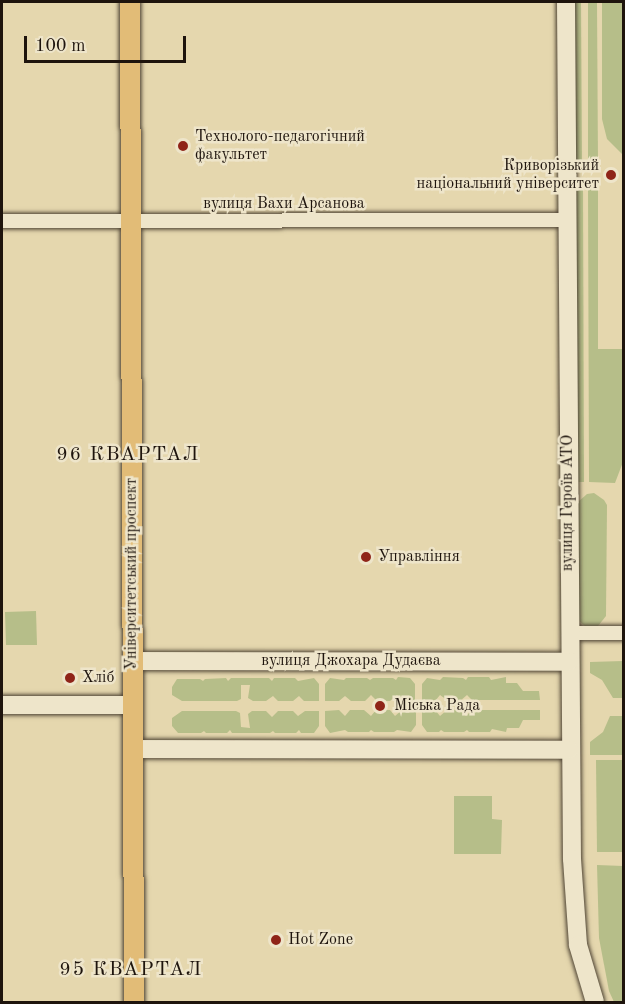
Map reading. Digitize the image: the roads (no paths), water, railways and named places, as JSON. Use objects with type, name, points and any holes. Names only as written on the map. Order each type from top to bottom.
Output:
[{"type":"main road","name":"Університетський проспект","points":[[130,2],[134,1002]]},
{"type":"street","name":"вулиця Героїв АТО","points":[[566,2],[569,750],[572,871],[578,945],[595,1002]]},
{"type":"street","name":"вулиця Вахи Арсанова","points":[[2,221],[567,220]]},
{"type":"street","points":[[569,633],[624,633]]},
{"type":"street","name":"вулиця Джохара Дудаєва","points":[[132,661],[569,662]]},
{"type":"street","points":[[2,705],[133,705]]},
{"type":"street","points":[[133,749],[569,750]]},
{"type":"place","name":"Технолого-педагогічний факультет","points":[[183,146]]},
{"type":"place","name":"Криворізький національний університет","points":[[611,175]]},
{"type":"place","name":"Управління","points":[[366,557]]},
{"type":"place","name":"Хліб","points":[[70,678]]},
{"type":"place","name":"Міська Рада","points":[[380,706]]},
{"type":"place","name":"Hot Zone","points":[[276,940]]},
{"type":"district","name":"96 КВАРТАЛ","points":[[128,455]]},
{"type":"district","name":"95 КВАРТАЛ","points":[[131,970]]}]
